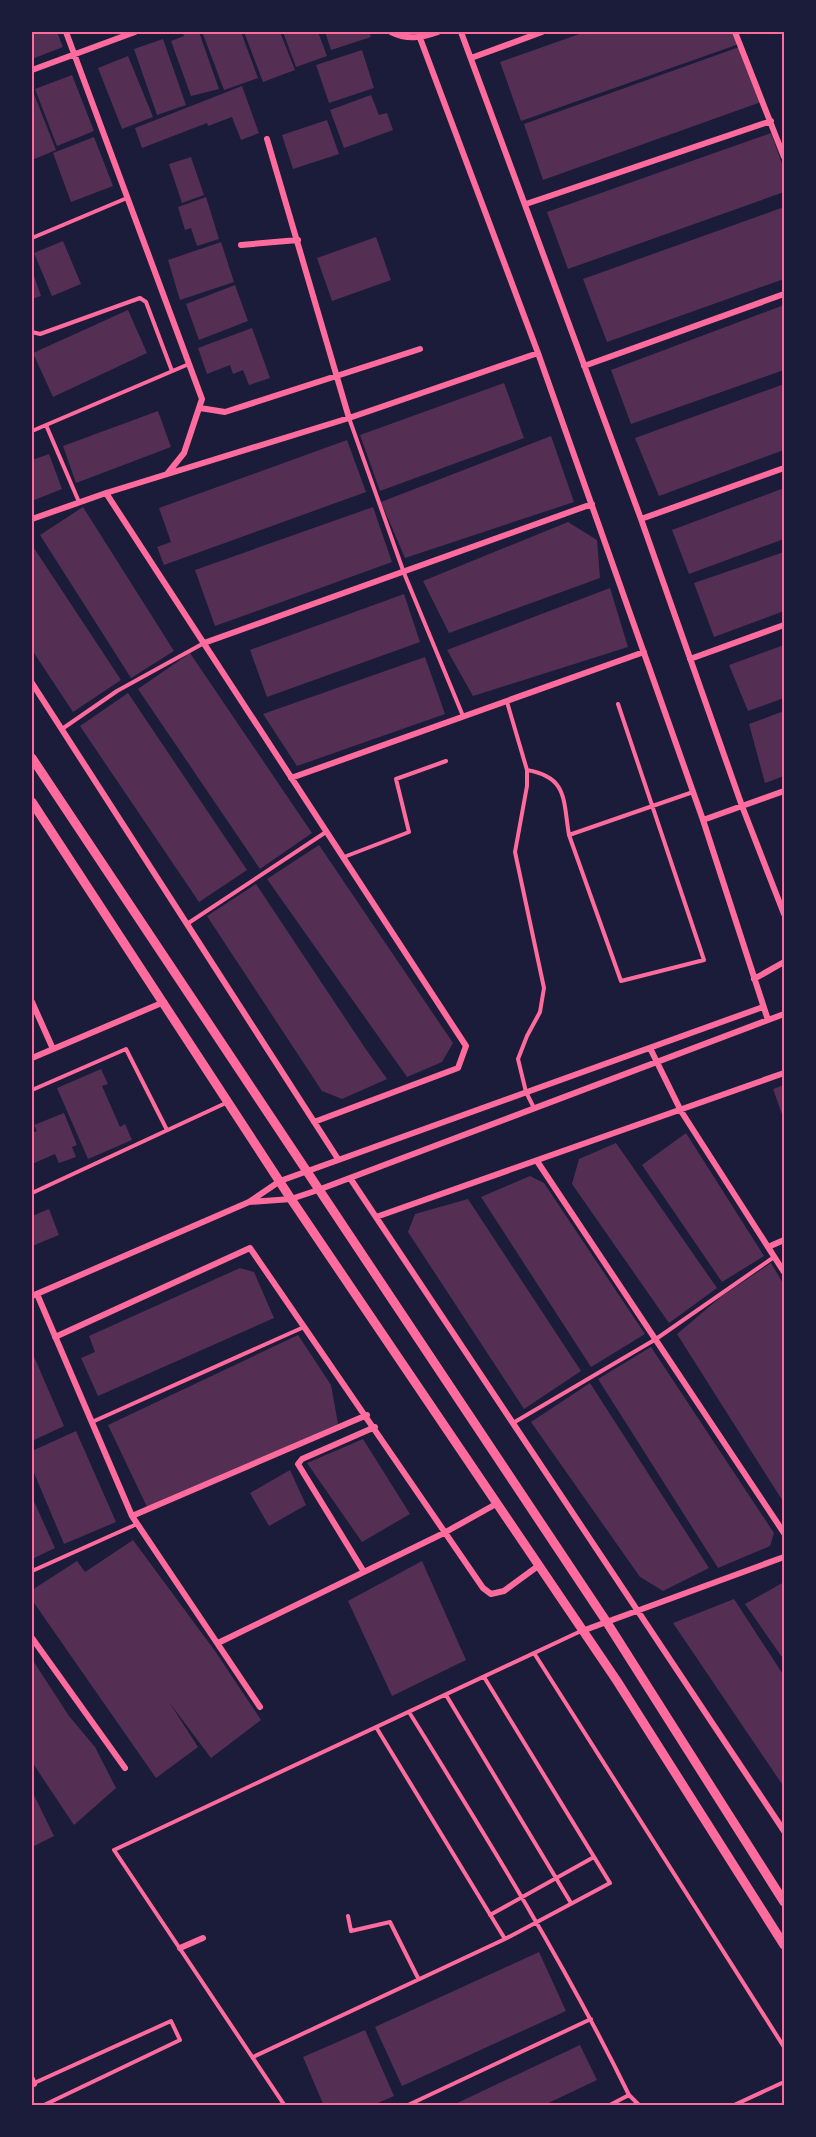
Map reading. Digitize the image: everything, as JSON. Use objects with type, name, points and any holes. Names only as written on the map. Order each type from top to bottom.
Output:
[{"type":"street","points":[[66,32],[202,399],[184,453],[166,475]]},
{"type":"street","points":[[32,70],[135,32]]},
{"type":"street","points":[[391,32],[400,36],[420,38],[438,32]]},
{"type":"street","points":[[461,32],[641,519],[742,806],[784,914]]},
{"type":"street","points":[[471,58],[542,32]]},
{"type":"street","points":[[735,32],[784,157]]},
{"type":"street","points":[[420,38],[592,504],[703,820],[768,1020]]},
{"type":"street","points":[[526,204],[771,121]]},
{"type":"street","points":[[267,139],[349,418]]},
{"type":"street","points":[[241,245],[298,240]]},
{"type":"street","points":[[584,366],[784,294]]},
{"type":"street","points":[[200,408],[225,412],[420,349]]},
{"type":"street","points":[[32,519],[106,493],[349,418],[538,353]]},
{"type":"street","points":[[641,519],[784,468]]},
{"type":"street","points":[[106,493],[466,1046],[458,1068],[314,1122]]},
{"type":"street","points":[[204,643],[592,504]]},
{"type":"street","points":[[690,659],[784,625]]},
{"type":"street","points":[[291,778],[644,652]]},
{"type":"street","points":[[32,683],[338,1160]]},
{"type":"street","points":[[32,758],[606,1621],[784,1902]]},
{"type":"street","points":[[703,820],[784,791]]},
{"type":"street","points":[[32,802],[164,1001],[291,1199],[581,1631],[617,1681],[784,1945]]},
{"type":"street","points":[[754,979],[784,962]]},
{"type":"street","points":[[32,1058],[164,1001]]},
{"type":"street","points":[[32,1002],[52,1049]]},
{"type":"street","points":[[260,1707],[132,1516],[55,1337],[34,1295],[249,1202],[280,1181],[763,1007]]},
{"type":"street","points":[[249,1202],[291,1199],[318,1190],[784,1014]]},
{"type":"street","points":[[650,1048],[681,1111],[784,1272]]},
{"type":"street","points":[[376,1218],[784,1073]]},
{"type":"street","points":[[537,1161],[784,1533]]},
{"type":"street","points":[[350,1178],[784,1831]]},
{"type":"street","points":[[768,1246],[784,1240]]},
{"type":"street","points":[[55,1337],[250,1248],[367,1415],[483,1588],[491,1594],[504,1591],[538,1566]]},
{"type":"street","points":[[132,1516],[367,1415]]},
{"type":"street","points":[[364,1572],[298,1464],[302,1459],[375,1427]]},
{"type":"street","points":[[218,1643],[444,1533],[496,1504]]},
{"type":"street","points":[[581,1631],[784,1557]]},
{"type":"street","points":[[32,1638],[124,1768]]},
{"type":"street","points":[[180,1948],[203,1938]]},
{"type":"lane","points":[[32,238],[128,198]]},
{"type":"lane","points":[[32,332],[40,334],[140,298],[146,302],[172,371]]},
{"type":"lane","points":[[32,431],[189,364]]},
{"type":"lane","points":[[349,418],[404,573],[463,716]]},
{"type":"lane","points":[[46,425],[79,502]]},
{"type":"lane","points":[[61,729],[146,674],[204,643]]},
{"type":"lane","points":[[507,701],[527,770],[527,786],[514,852],[544,988],[540,1012],[526,1036],[518,1059],[526,1092],[534,1108]]},
{"type":"lane","points":[[527,770],[544,773],[561,786],[569,835],[621,981],[704,960],[618,704]]},
{"type":"lane","points":[[343,857],[409,832],[396,779],[446,761]]},
{"type":"lane","points":[[569,835],[693,792]]},
{"type":"lane","points":[[187,924],[326,832]]},
{"type":"lane","points":[[32,1090],[126,1049],[167,1130]]},
{"type":"lane","points":[[32,1193],[229,1102]]},
{"type":"lane","points":[[513,1423],[656,1339],[774,1256]]},
{"type":"lane","points":[[92,1422],[305,1327]]},
{"type":"lane","points":[[32,1571],[137,1524]]},
{"type":"lane","points":[[285,2106],[114,1850],[581,1631]]},
{"type":"lane","points":[[534,1653],[784,2047]]},
{"type":"lane","points":[[253,2057],[505,1939],[610,1883],[483,1677]]},
{"type":"lane","points":[[446,1695],[571,1903]]},
{"type":"lane","points":[[409,1712],[538,1921],[591,2019],[629,2096],[640,2106]]},
{"type":"lane","points":[[376,1727],[505,1939]]},
{"type":"lane","points":[[490,1915],[594,1857]]},
{"type":"lane","points":[[348,1916],[351,1931],[390,1922],[418,1978]]},
{"type":"lane","points":[[406,2106],[591,2019]]},
{"type":"lane","points":[[32,2082],[171,2021],[180,2040],[42,2106]]},
{"type":"lane","points":[[732,2106],[784,2082]]},
{"type":"lane","points":[[608,2106],[629,2096]]},
{"type":"building","points":[[32,32],[57,32],[63,47],[32,59]]},
{"type":"building","points":[[182,32],[199,32],[219,89],[191,96],[171,41],[184,36]]},
{"type":"building","points":[[241,32],[258,78],[224,90],[203,34]]},
{"type":"building","points":[[244,32],[280,32],[295,70],[263,82]]},
{"type":"building","points":[[283,32],[318,32],[327,56],[296,67]]},
{"type":"building","points":[[325,32],[369,32],[371,37],[331,50]]},
{"type":"building","points":[[585,32],[734,32],[739,44],[521,121],[500,62]]},
{"type":"building","points":[[163,39],[186,105],[157,115],[134,49]]},
{"type":"building","points":[[742,46],[761,102],[543,180],[524,124]]},
{"type":"building","points":[[362,50],[374,88],[329,103],[316,65]]},
{"type":"building","points":[[128,56],[153,117],[122,129],[98,68]]},
{"type":"building","points":[[72,75],[94,131],[57,146],[35,89]]},
{"type":"building","points":[[242,86],[259,133],[241,140],[232,117],[208,126],[207,123],[142,148],[135,128]]},
{"type":"building","points":[[32,89],[56,150],[32,160]]},
{"type":"building","points":[[371,95],[379,115],[387,113],[393,130],[344,148],[330,110]]},
{"type":"building","points":[[327,120],[339,154],[293,169],[282,135]]},
{"type":"building","points":[[771,133],[784,169],[784,192],[568,269],[547,212]]},
{"type":"building","points":[[94,137],[113,186],[71,202],[53,153]]},
{"type":"building","points":[[191,157],[204,195],[182,203],[169,164]]},
{"type":"building","points":[[206,197],[219,239],[197,246],[191,228],[185,230],[178,207]]},
{"type":"building","points":[[784,207],[784,279],[607,342],[583,279]]},
{"type":"building","points":[[376,237],[391,280],[332,301],[317,258]]},
{"type":"building","points":[[63,241],[81,284],[52,296],[34,253]]},
{"type":"building","points":[[221,242],[234,282],[180,300],[168,260]]},
{"type":"building","points":[[32,270],[41,296],[32,299]]},
{"type":"building","points":[[235,285],[248,321],[199,340],[186,304]]},
{"type":"building","points":[[784,305],[784,370],[631,424],[611,370]]},
{"type":"building","points":[[128,310],[147,353],[53,397],[33,353]]},
{"type":"building","points":[[252,328],[270,378],[249,385],[243,370],[233,374],[230,365],[207,374],[198,348]]},
{"type":"building","points":[[504,383],[524,438],[380,491],[360,435]]},
{"type":"building","points":[[784,384],[784,450],[659,496],[635,438]]},
{"type":"building","points":[[158,411],[171,447],[76,483],[63,446]]},
{"type":"building","points":[[551,436],[574,502],[405,558],[381,502]]},
{"type":"building","points":[[347,440],[366,492],[164,565],[157,547],[171,542],[159,508]]},
{"type":"building","points":[[49,454],[62,489],[32,501],[32,460]]},
{"type":"building","points":[[784,488],[784,539],[689,574],[672,530]]},
{"type":"building","points":[[83,507],[174,651],[131,678],[40,535]]},
{"type":"building","points":[[373,507],[392,562],[215,626],[195,570]]},
{"type":"building","points":[[568,522],[597,540],[600,578],[449,633],[423,581]]},
{"type":"building","points":[[32,545],[121,680],[73,712],[32,650]]},
{"type":"building","points":[[784,552],[784,611],[714,637],[694,583]]},
{"type":"building","points":[[610,588],[628,647],[473,696],[447,650]]},
{"type":"building","points":[[404,594],[420,642],[267,697],[250,650]]},
{"type":"building","points":[[784,645],[784,698],[748,711],[729,665]]},
{"type":"building","points":[[190,653],[312,833],[260,869],[138,689]]},
{"type":"building","points":[[425,657],[445,714],[297,766],[263,714]]},
{"type":"building","points":[[128,693],[247,870],[199,902],[80,726]]},
{"type":"building","points":[[784,711],[784,776],[765,783],[749,724]]},
{"type":"building","points":[[319,845],[453,1043],[442,1062],[407,1077],[267,879]]},
{"type":"building","points":[[256,884],[387,1079],[342,1099],[322,1091],[207,916]]},
{"type":"building","points":[[101,1069],[108,1084],[102,1086],[120,1127],[125,1124],[132,1140],[88,1159],[57,1088]]},
{"type":"building","points":[[784,1085],[784,1120],[773,1089]]},
{"type":"building","points":[[64,1113],[77,1145],[72,1147],[76,1157],[59,1163],[55,1154],[32,1164],[32,1133],[37,1131],[34,1125]]},
{"type":"building","points":[[686,1133],[764,1256],[722,1282],[642,1165]]},
{"type":"building","points":[[616,1143],[717,1288],[669,1323],[572,1184],[579,1159]]},
{"type":"building","points":[[530,1176],[544,1183],[645,1334],[591,1367],[481,1197]]},
{"type":"building","points":[[468,1199],[581,1371],[524,1409],[408,1232],[415,1214]]},
{"type":"building","points":[[49,1209],[59,1235],[32,1246],[32,1216]]},
{"type":"building","points":[[771,1263],[784,1285],[784,1503],[677,1334],[722,1296]]},
{"type":"building","points":[[240,1268],[254,1272],[274,1318],[98,1396],[81,1358],[95,1352],[89,1336]]},
{"type":"building","points":[[298,1335],[331,1385],[338,1424],[147,1507],[108,1425]]},
{"type":"building","points":[[651,1347],[774,1533],[770,1546],[718,1568],[598,1379]]},
{"type":"building","points":[[32,1352],[64,1426],[32,1441]]},
{"type":"building","points":[[590,1383],[709,1568],[663,1591],[640,1577],[531,1422]]},
{"type":"building","points":[[76,1431],[116,1522],[64,1544],[32,1468],[32,1451]]},
{"type":"building","points":[[363,1439],[410,1514],[362,1542],[307,1463]]},
{"type":"building","points":[[290,1470],[306,1505],[269,1526],[250,1493]]},
{"type":"building","points":[[32,1497],[55,1548],[32,1559]]},
{"type":"building","points":[[133,1540],[215,1651],[261,1720],[211,1758],[169,1702],[198,1747],[156,1778],[32,1600],[32,1590],[77,1561],[85,1572]]},
{"type":"building","points":[[422,1561],[466,1660],[392,1696],[348,1601]]},
{"type":"building","points":[[784,1582],[784,1660],[745,1604]]},
{"type":"building","points":[[734,1599],[784,1676],[784,1787],[673,1623]]},
{"type":"building","points":[[32,1659],[69,1716],[95,1747],[116,1788],[74,1825],[32,1762]]},
{"type":"building","points":[[32,1791],[54,1836],[32,1847]]},
{"type":"building","points":[[539,1952],[566,2011],[402,2086],[375,2027]]},
{"type":"building","points":[[365,2030],[394,2096],[371,2106],[324,2106],[303,2057]]},
{"type":"building","points":[[580,2045],[597,2080],[542,2106],[451,2106]]}]
